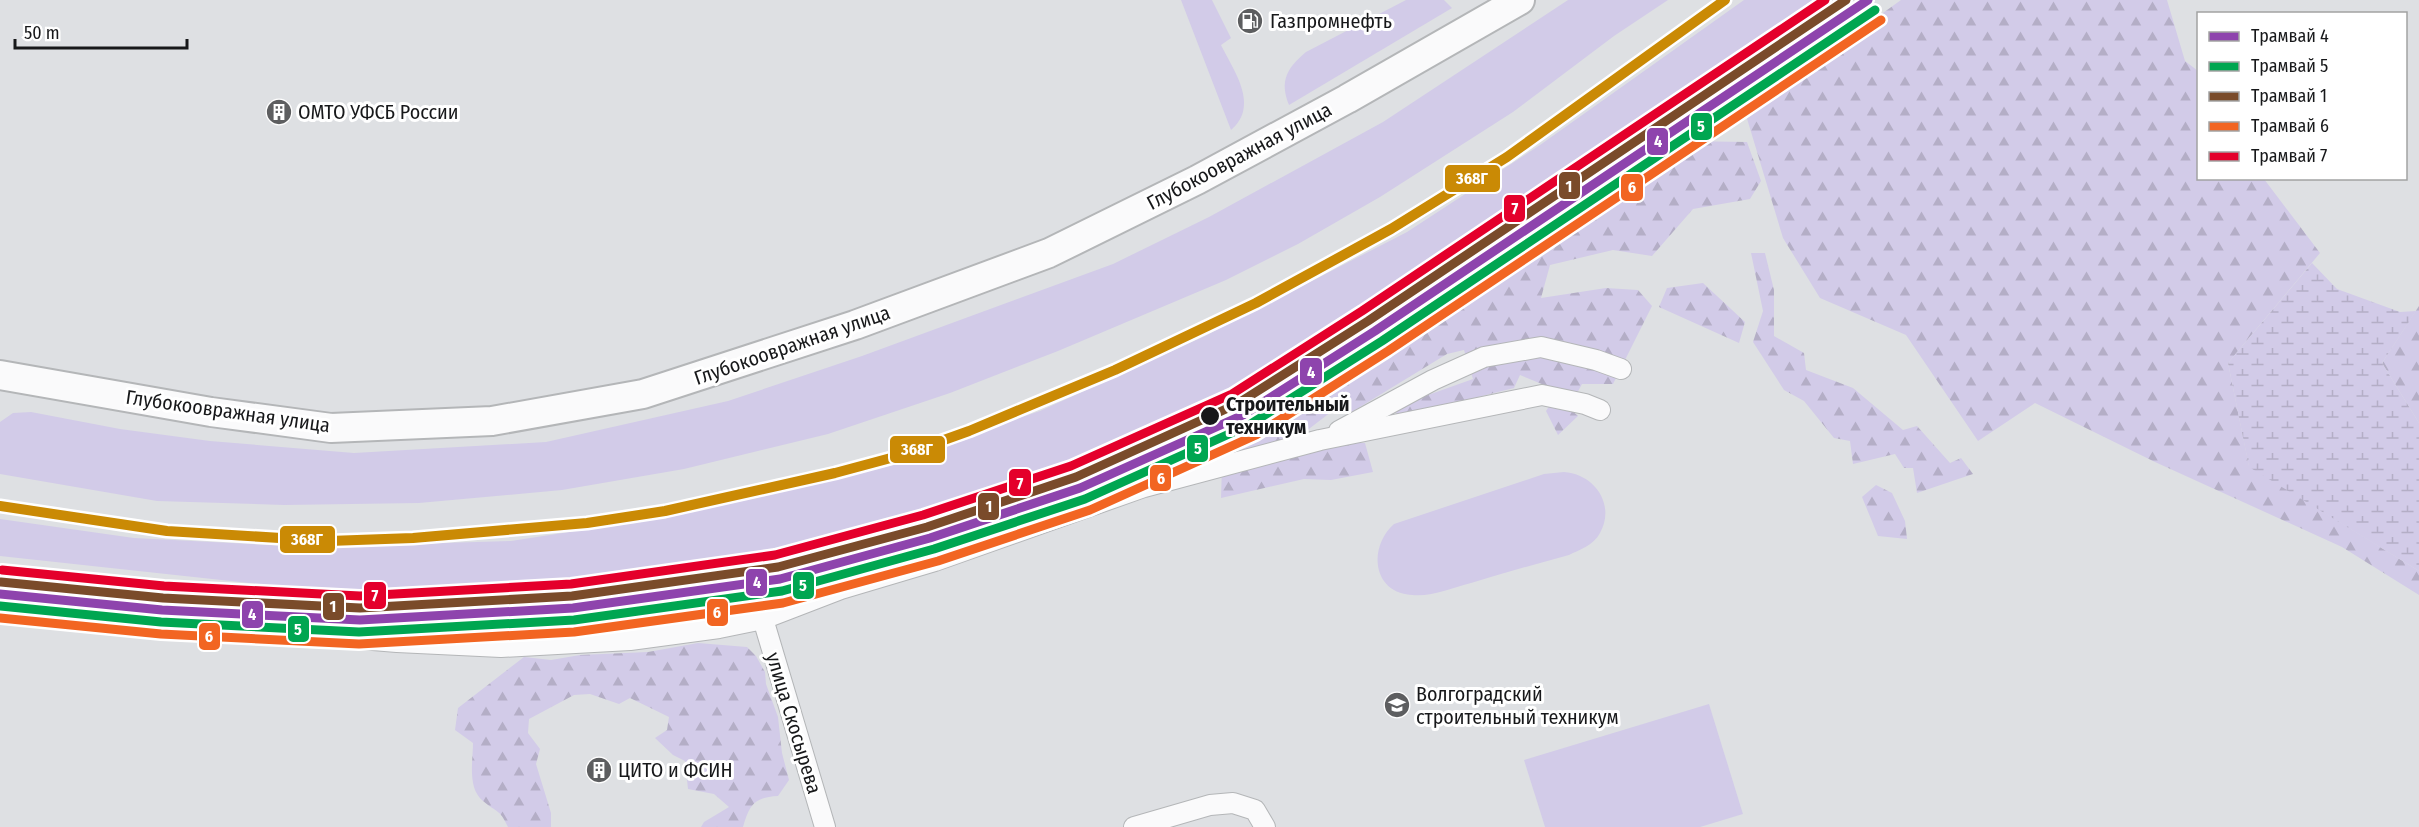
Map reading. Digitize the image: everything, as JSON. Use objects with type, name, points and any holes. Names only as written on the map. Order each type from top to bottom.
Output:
[{"type":"main road","name":"Глубокоовражная улица","points":[[0,375],[211,412],[331,428],[492,421],[643,394],[855,325],[1049,253],[1197,180],[1347,99],[1520,0]]},
{"type":"street","points":[[1320,440],[1433,380],[1484,357],[1541,347],[1596,360],[1621,369]]},
{"type":"street","points":[[0,609],[397,642],[501,647],[630,640],[718,628],[763,619],[841,589],[935,561],[1144,487],[1320,440],[1542,395],[1585,404],[1600,410]]},
{"type":"street","name":"улица Скосырева","points":[[763,619],[825,827]]},
{"type":"street","points":[[1134,827],[1210,805],[1233,803],[1255,810],[1265,827]]},
{"type":"green space","points":[[1181,0],[1212,0],[1231,38],[1221,45],[1242,88],[1244,110],[1239,121],[1231,130]]},
{"type":"green space","points":[[1406,0],[1444,0],[1452,8],[1289,105],[1285,82],[1290,69],[1299,58],[1306,52]]},
{"type":"green space","points":[[1568,0],[1668,0],[1614,36],[1513,112],[1380,197],[1298,244],[1226,280],[1058,351],[950,393],[828,434],[684,469],[562,490],[419,503],[284,505],[157,501],[0,474],[0,422],[13,413],[31,412],[120,429],[210,441],[354,453],[546,442],[728,401],[862,356],[1113,264],[1209,217],[1383,122]]},
{"type":"green space","points":[[1744,0],[1813,0],[1483,226],[1204,407],[1052,470],[776,552],[569,581],[360,595],[0,556],[0,519],[134,538],[309,547],[511,541],[666,517],[864,469],[1040,411],[1205,336],[1407,232],[1540,145]]},
{"type":"green space","points":[[1901,0],[2167,0],[2185,61],[2197,70],[2197,180],[2265,180],[2320,253],[2228,363],[2249,466],[2419,571],[2419,595],[2342,547],[2155,462],[2035,403],[1978,441],[1906,335],[1820,298],[1783,238],[1745,112]]},
{"type":"green space","points":[[1683,141],[1747,142],[1761,181],[1750,199],[1693,209],[1652,256],[1613,250],[1550,265],[1541,298],[1606,288],[1638,290],[1652,306],[1613,384],[1582,384],[1569,408],[1578,416],[1558,435],[1546,411],[1559,391],[1520,375],[1514,388],[1394,418],[1400,405],[1473,379],[1464,350],[1447,354],[1350,413],[1331,412],[1301,435],[1295,457],[1340,442],[1365,443],[1373,472],[1331,480],[1304,479],[1221,498],[1222,466],[1256,425],[1362,361],[1594,210],[1613,206]]},
{"type":"green space","points":[[1751,253],[1765,253],[1774,290],[1774,336],[1804,353],[1806,370],[1853,388],[1903,430],[1917,426],[1950,463],[1961,458],[1973,474],[1917,493],[1913,468],[1904,468],[1895,454],[1853,464],[1850,441],[1834,438],[1804,401],[1784,390],[1753,342],[1763,311]]},
{"type":"green space","points":[[2312,263],[2337,289],[2400,312],[2416,311],[2382,363],[2419,423],[2419,571],[2249,467],[2228,363]]},
{"type":"green space","points":[[1703,283],[1745,322],[1739,343],[1659,307],[1667,288]]},
{"type":"green space","points":[[2419,306],[2419,423],[2382,363]]},
{"type":"green space","points":[[1564,472],[1585,478],[1599,492],[1604,501],[1604,522],[1600,533],[1586,547],[1569,555],[1427,595],[1399,592],[1382,578],[1378,567],[1380,545],[1394,524],[1544,474]]},
{"type":"green space","points":[[1876,485],[1892,493],[1905,521],[1907,539],[1878,536],[1862,497]]},
{"type":"green space","points":[[698,643],[747,647],[756,656],[765,672],[766,684],[778,717],[782,753],[789,780],[778,796],[763,798],[750,808],[743,827],[701,827],[704,822],[729,807],[714,794],[688,789],[685,761],[673,755],[655,738],[667,730],[669,717],[630,698],[619,704],[590,694],[574,695],[529,719],[528,733],[540,749],[536,764],[551,813],[551,827],[508,827],[500,814],[478,796],[472,774],[473,743],[455,730],[458,708],[524,657],[551,660],[580,655],[648,652]]},
{"type":"green space","points":[[1709,704],[1743,814],[1700,827],[1545,827],[1524,760]]},
{"type":"tram line","name":"7","points":[[2,570],[164,586],[360,596],[571,584],[775,555],[923,515],[1071,466],[1232,394],[1362,311],[1825,0]]},
{"type":"tram line","name":"1","points":[[1,582],[163,598],[360,608],[572,596],[778,567],[927,527],[1076,477],[1237,404],[1368,321],[1846,0]]},
{"type":"tram line","name":"4","points":[[0,594],[162,610],[360,620],[573,608],[780,579],[930,538],[1080,488],[1243,415],[1375,331],[1868,0]]},
{"type":"tram line","name":"5","points":[[0,606],[161,622],[359,632],[574,620],[782,591],[934,549],[1085,499],[1249,425],[1382,341],[1875,10]]},
{"type":"tram line","name":"6","points":[[0,618],[161,634],[359,644],[574,632],[783,603],[938,561],[1090,510],[1256,435],[1388,351],[1881,20]]},
{"type":"transit line","name":"368Г","points":[[0,506],[167,531],[329,541],[413,538],[587,523],[665,511],[835,473],[902,455],[969,431],[1115,370],[1256,303],[1391,229],[1507,157],[1725,0]]},
{"type":"place","name":"Газпромнефть","points":[[1250,21]]},
{"type":"place","name":"ОМТО УФСБ России","points":[[279,112]]},
{"type":"place","name":"Строительный техникум","points":[[1210,416]]},
{"type":"place","name":"Волгоградский строительный техникум","points":[[1397,705]]},
{"type":"place","name":"ЦИТО и ФСИН","points":[[599,770]]}]
